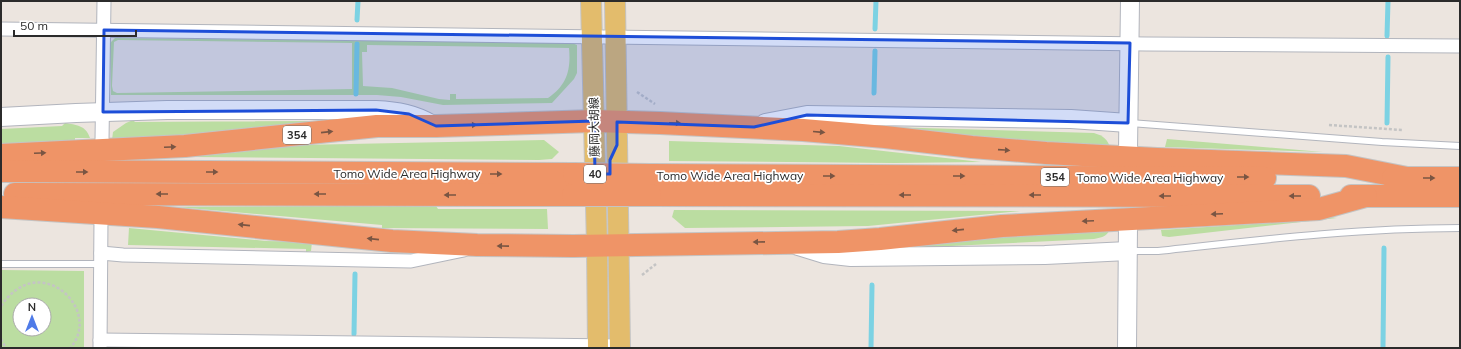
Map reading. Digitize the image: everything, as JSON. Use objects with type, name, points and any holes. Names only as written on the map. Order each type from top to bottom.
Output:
[{"type":"highway","name":"354","points":[[1,155],[185,146],[377,126],[612,122],[754,127],[878,137],[972,148],[1046,153],[1346,166],[1407,178]]},
{"type":"highway","name":"Tomo Wide Area Highway","points":[[1,171],[574,184]]},
{"type":"highway","name":"Tomo Wide Area Highway","points":[[1,194],[574,184],[1460,178]]},
{"type":"highway","name":"Tomo Wide Area Highway","points":[[650,184],[1366,196],[1460,196]]},
{"type":"highway","name":"354","points":[[1,207],[158,217],[392,241],[477,245],[573,246],[606,241],[785,243],[838,242],[1002,226],[1319,209],[1366,196]]},
{"type":"main road","name":"藤岡大胡線","points":[[591,1],[603,37],[612,122],[617,144],[606,241]]},
{"type":"main road","points":[[599,1],[603,37]]},
{"type":"main road","name":"藤岡大胡線","points":[[603,37],[615,1]]},
{"type":"main road","name":"藤岡大胡線","points":[[610,347],[606,241],[612,122]]},
{"type":"street","points":[[102,140],[104,1]]},
{"type":"street","points":[[1128,150],[1130,1]]},
{"type":"street","points":[[1,29],[1460,46]]},
{"type":"street","points":[[1,117],[167,110],[390,110],[424,119],[436,126]]},
{"type":"street","points":[[754,127],[770,122],[807,115],[1048,119],[1128,123]]},
{"type":"street","points":[[102,219],[100,344],[610,347]]},
{"type":"street","points":[[1127,348],[1128,225]]},
{"type":"street","points":[[785,243],[824,254],[850,257],[1045,255],[1128,251]]},
{"type":"street","points":[[101,258],[131,255],[411,260],[446,255],[477,245]]},
{"type":"lane","points":[[1128,123],[1382,142],[1460,146]]},
{"type":"lane","points":[[1128,251],[1158,251],[1357,231],[1460,228]]},
{"type":"lane","points":[[1,264],[101,258]]},
{"type":"path","points":[[1328,125],[1406,131]]},
{"type":"path","points":[[1,306],[8,295],[18,287],[31,283],[45,283],[57,287],[68,295],[75,306],[79,320],[78,333],[70,348]]},
{"type":"path","points":[[1,339],[6,348]]},
{"type":"highlighted area","points":[[104,30],[1130,43],[1128,123],[807,115],[754,127],[617,122],[617,145],[610,160],[610,174],[595,174],[594,121],[436,126],[409,114],[376,110],[103,112]]},
{"type":"green space","points":[[115,38],[572,43],[577,45],[577,73],[574,79],[552,103],[443,105],[401,97],[377,95],[111,95],[110,43]],"holes":[[[118,40],[352,43],[352,89],[117,93],[113,91],[112,86],[114,42]],[[367,45],[569,48],[569,63],[564,82],[560,88],[548,98],[456,99],[456,94],[450,94],[450,100],[439,99],[392,88],[363,86],[362,52],[367,52]]]},
{"type":"green space","points":[[373,117],[178,137],[112,140],[113,132],[133,120],[135,122],[319,121],[319,118]]},
{"type":"green space","points":[[65,123],[80,126],[86,130],[90,138],[75,138],[75,141],[1,146],[1,129],[62,126]]},
{"type":"green space","points":[[818,125],[1094,133],[1105,138],[1111,149]]},
{"type":"green space","points":[[1167,139],[1323,152],[1165,147]]},
{"type":"green space","points":[[544,140],[559,152],[552,159],[192,157],[300,145]]},
{"type":"green space","points":[[669,141],[839,146],[981,162],[894,163],[669,161]]},
{"type":"green space","points":[[436,206],[438,209],[547,209],[548,229],[382,228],[382,225],[177,207]]},
{"type":"green space","points":[[674,210],[1020,211],[868,226],[685,228],[672,217]]},
{"type":"green space","points":[[1329,217],[1337,218],[1169,237],[1162,236],[1161,230],[1282,222]]},
{"type":"green space","points":[[1111,226],[1105,236],[1094,239],[951,246],[949,250],[857,250]]},
{"type":"green space","points":[[129,228],[266,241],[312,242],[311,251],[306,252],[306,249],[128,245]]},
{"type":"green space","points":[[1,270],[84,271],[84,348],[1,348]]},
{"type":"waterway","points":[[357,20],[358,1]]},
{"type":"waterway","points":[[875,29],[876,1]]},
{"type":"waterway","points":[[1387,36],[1388,1]]},
{"type":"waterway","points":[[356,94],[357,44]]},
{"type":"waterway","points":[[874,93],[875,51]]},
{"type":"waterway","points":[[1387,123],[1388,57]]},
{"type":"waterway","points":[[1383,348],[1384,248]]},
{"type":"waterway","points":[[354,334],[355,274]]},
{"type":"waterway","points":[[871,348],[872,285]]}]
